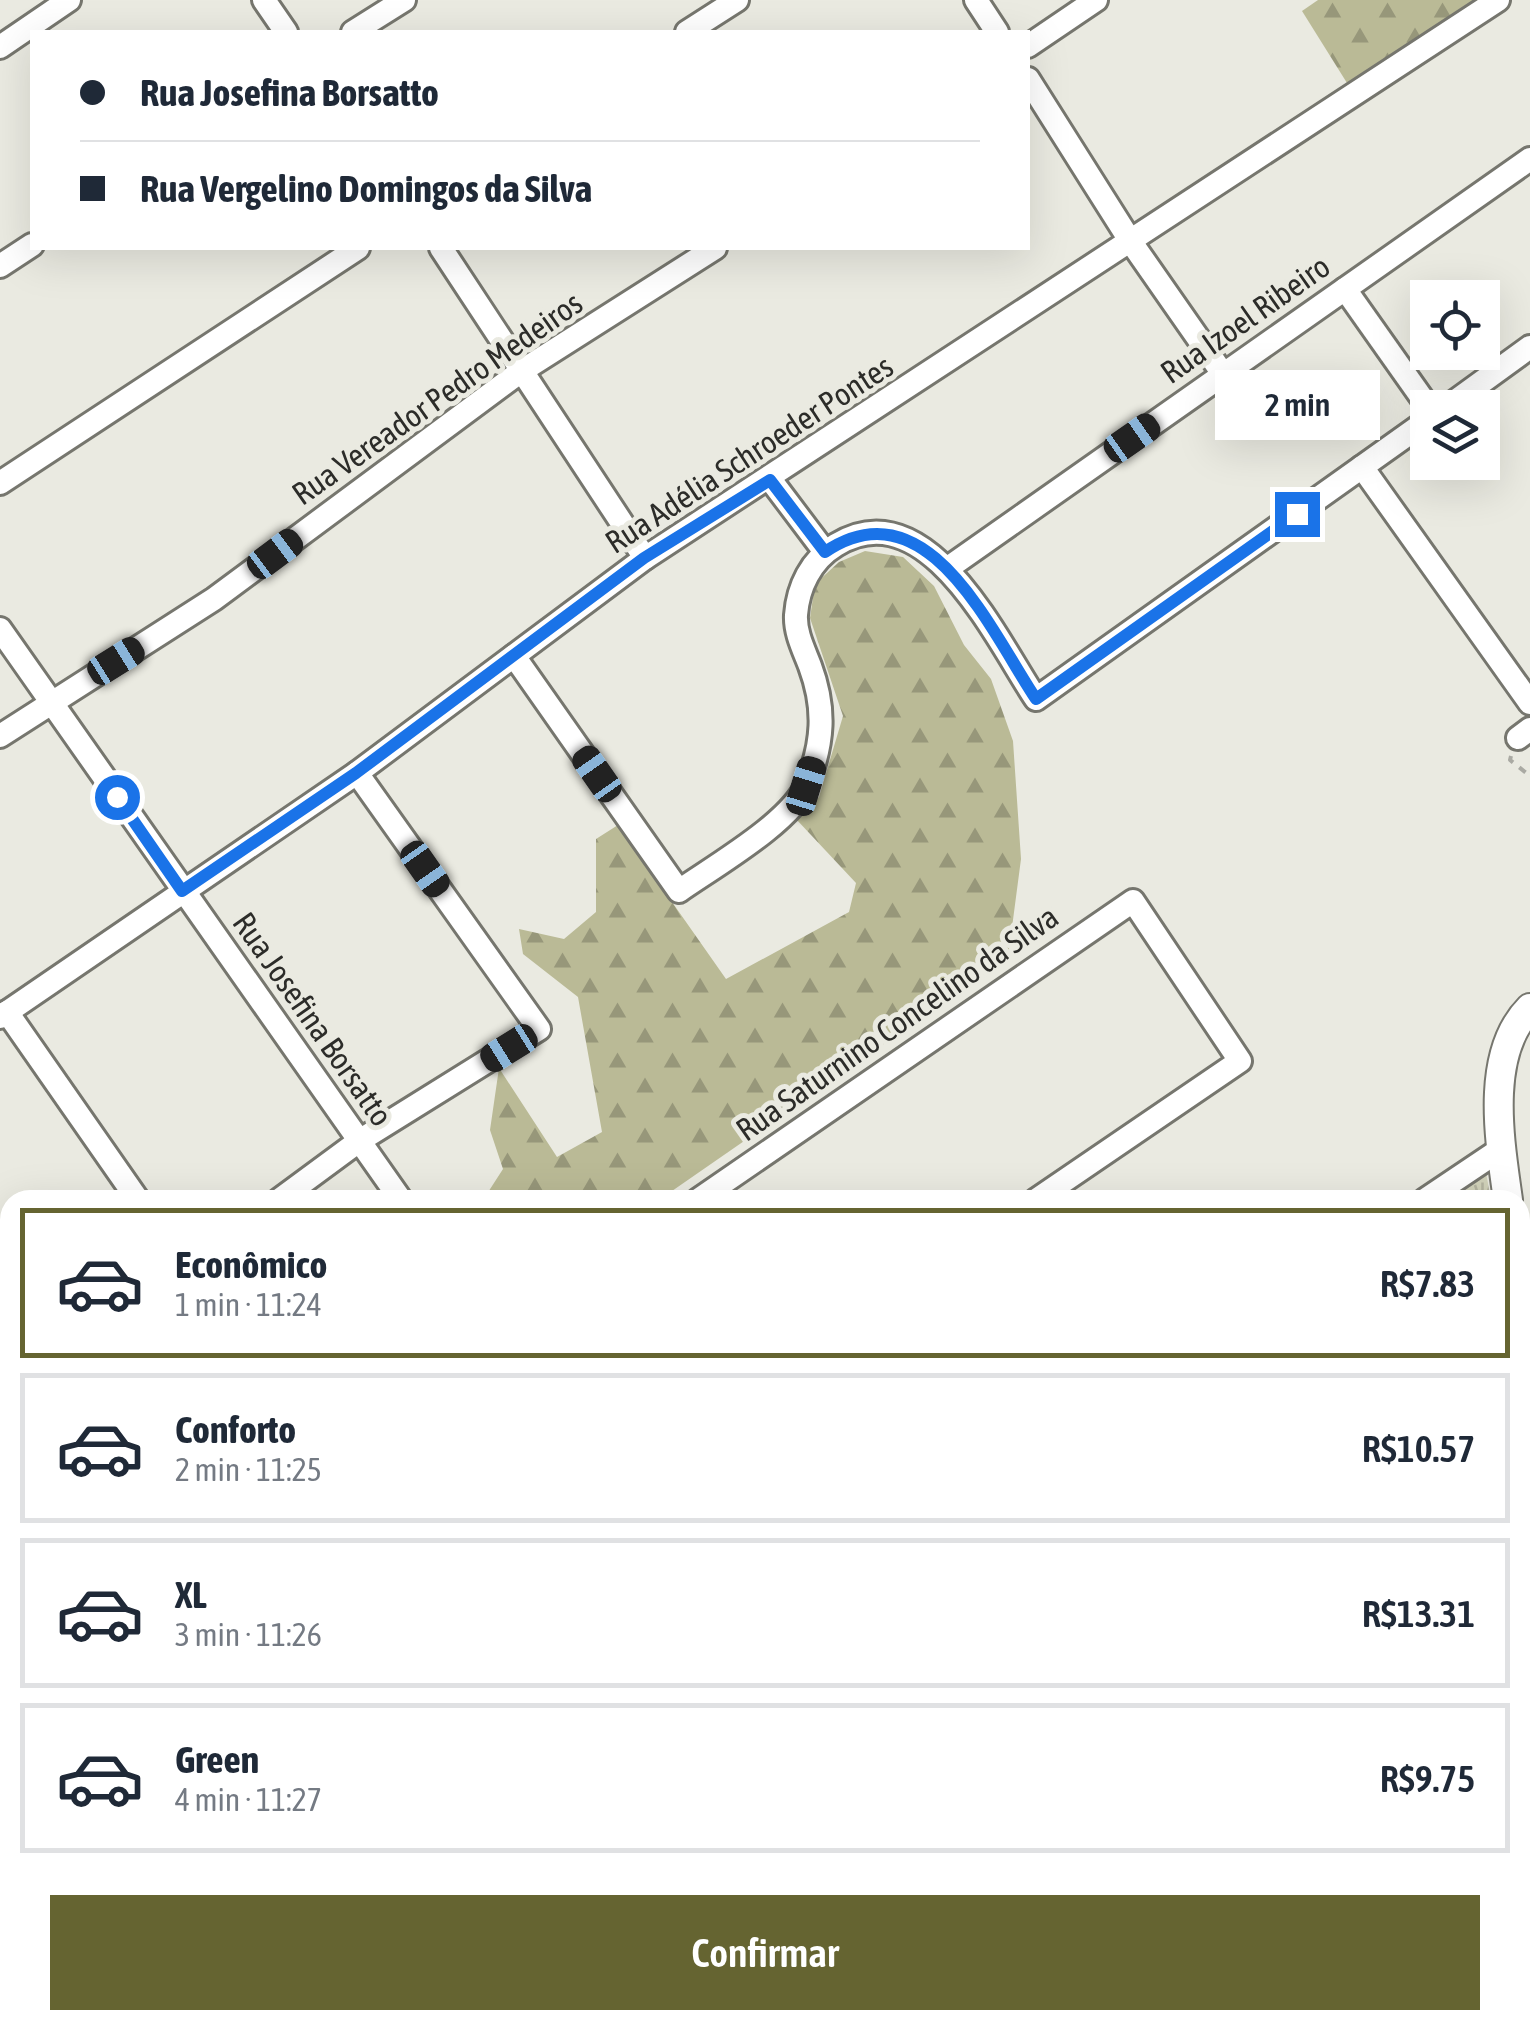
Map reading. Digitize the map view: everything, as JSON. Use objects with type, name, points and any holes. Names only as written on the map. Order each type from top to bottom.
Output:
[{"type":"street","points":[[0,48],[69,0]]},
{"type":"street","points":[[264,0],[285,30]]},
{"type":"street","points":[[356,30],[404,0]]},
{"type":"street","points":[[690,30],[737,0]]},
{"type":"street","points":[[976,0],[996,30]]},
{"type":"street","points":[[1030,45],[1096,0]]},
{"type":"street","name":"Rua Adélia Schroeder Pontes","points":[[4,1015],[356,773],[644,558],[770,480],[1498,0]]},
{"type":"street","points":[[1030,82],[1131,242],[1224,374]]},
{"type":"street","name":"Rua Izoel Ribeiro","points":[[948,568],[1530,159]]},
{"type":"street","points":[[0,266],[30,246]]},
{"type":"street","points":[[0,483],[355,250]]},
{"type":"street","points":[[441,250],[644,558]]},
{"type":"street","name":"Rua Vereador Pedro Medeiros","points":[[0,736],[214,599],[520,372],[711,250]]},
{"type":"street","points":[[1345,289],[1416,390]]},
{"type":"street","points":[[1471,390],[1530,348]]},
{"type":"street","points":[[514,656],[679,892],[780,817],[806,786],[823,713],[796,621],[802,585],[825,552],[851,538],[894,535],[925,547],[948,568],[1036,699],[1410,433]]},
{"type":"street","points":[[1362,467],[1530,703]]},
{"type":"street","points":[[770,480],[825,552]]},
{"type":"street","name":"Rua Josefina Borsatto","points":[[0,630],[395,1190]]},
{"type":"street","points":[[293,1190],[359,1141],[538,1029],[356,773]]},
{"type":"street","name":"Rua Saturnino Concelino da Silva","points":[[712,1190],[1133,900],[1240,1061],[1051,1190]]},
{"type":"street","points":[[1507,1190],[1501,1149],[1505,1061],[1511,1038],[1530,1008]]},
{"type":"street","points":[[4,1015],[131,1190]]},
{"type":"street","points":[[1440,1190],[1501,1149]]},
{"type":"green space","points":[[1318,0],[1476,0],[1347,83],[1302,11]]},
{"type":"green space","points":[[865,551],[903,557],[934,586],[964,645],[991,679],[1013,741],[1021,859],[1008,958],[673,1190],[489,1190],[503,1169],[490,1130],[499,1068],[557,1157],[602,1132],[578,997],[523,954],[519,929],[564,939],[596,912],[596,839],[618,825],[726,979],[849,912],[856,883],[796,819],[819,797],[843,716],[810,618],[815,584],[839,562]]},
{"type":"green space","points":[[1485,1167],[1489,1190],[1451,1190]]},
{"type":"route","points":[[117,797],[182,891],[356,773],[644,558],[770,480],[825,552],[851,538],[880,534],[925,547],[948,568],[1036,699],[1297,514]]}]
